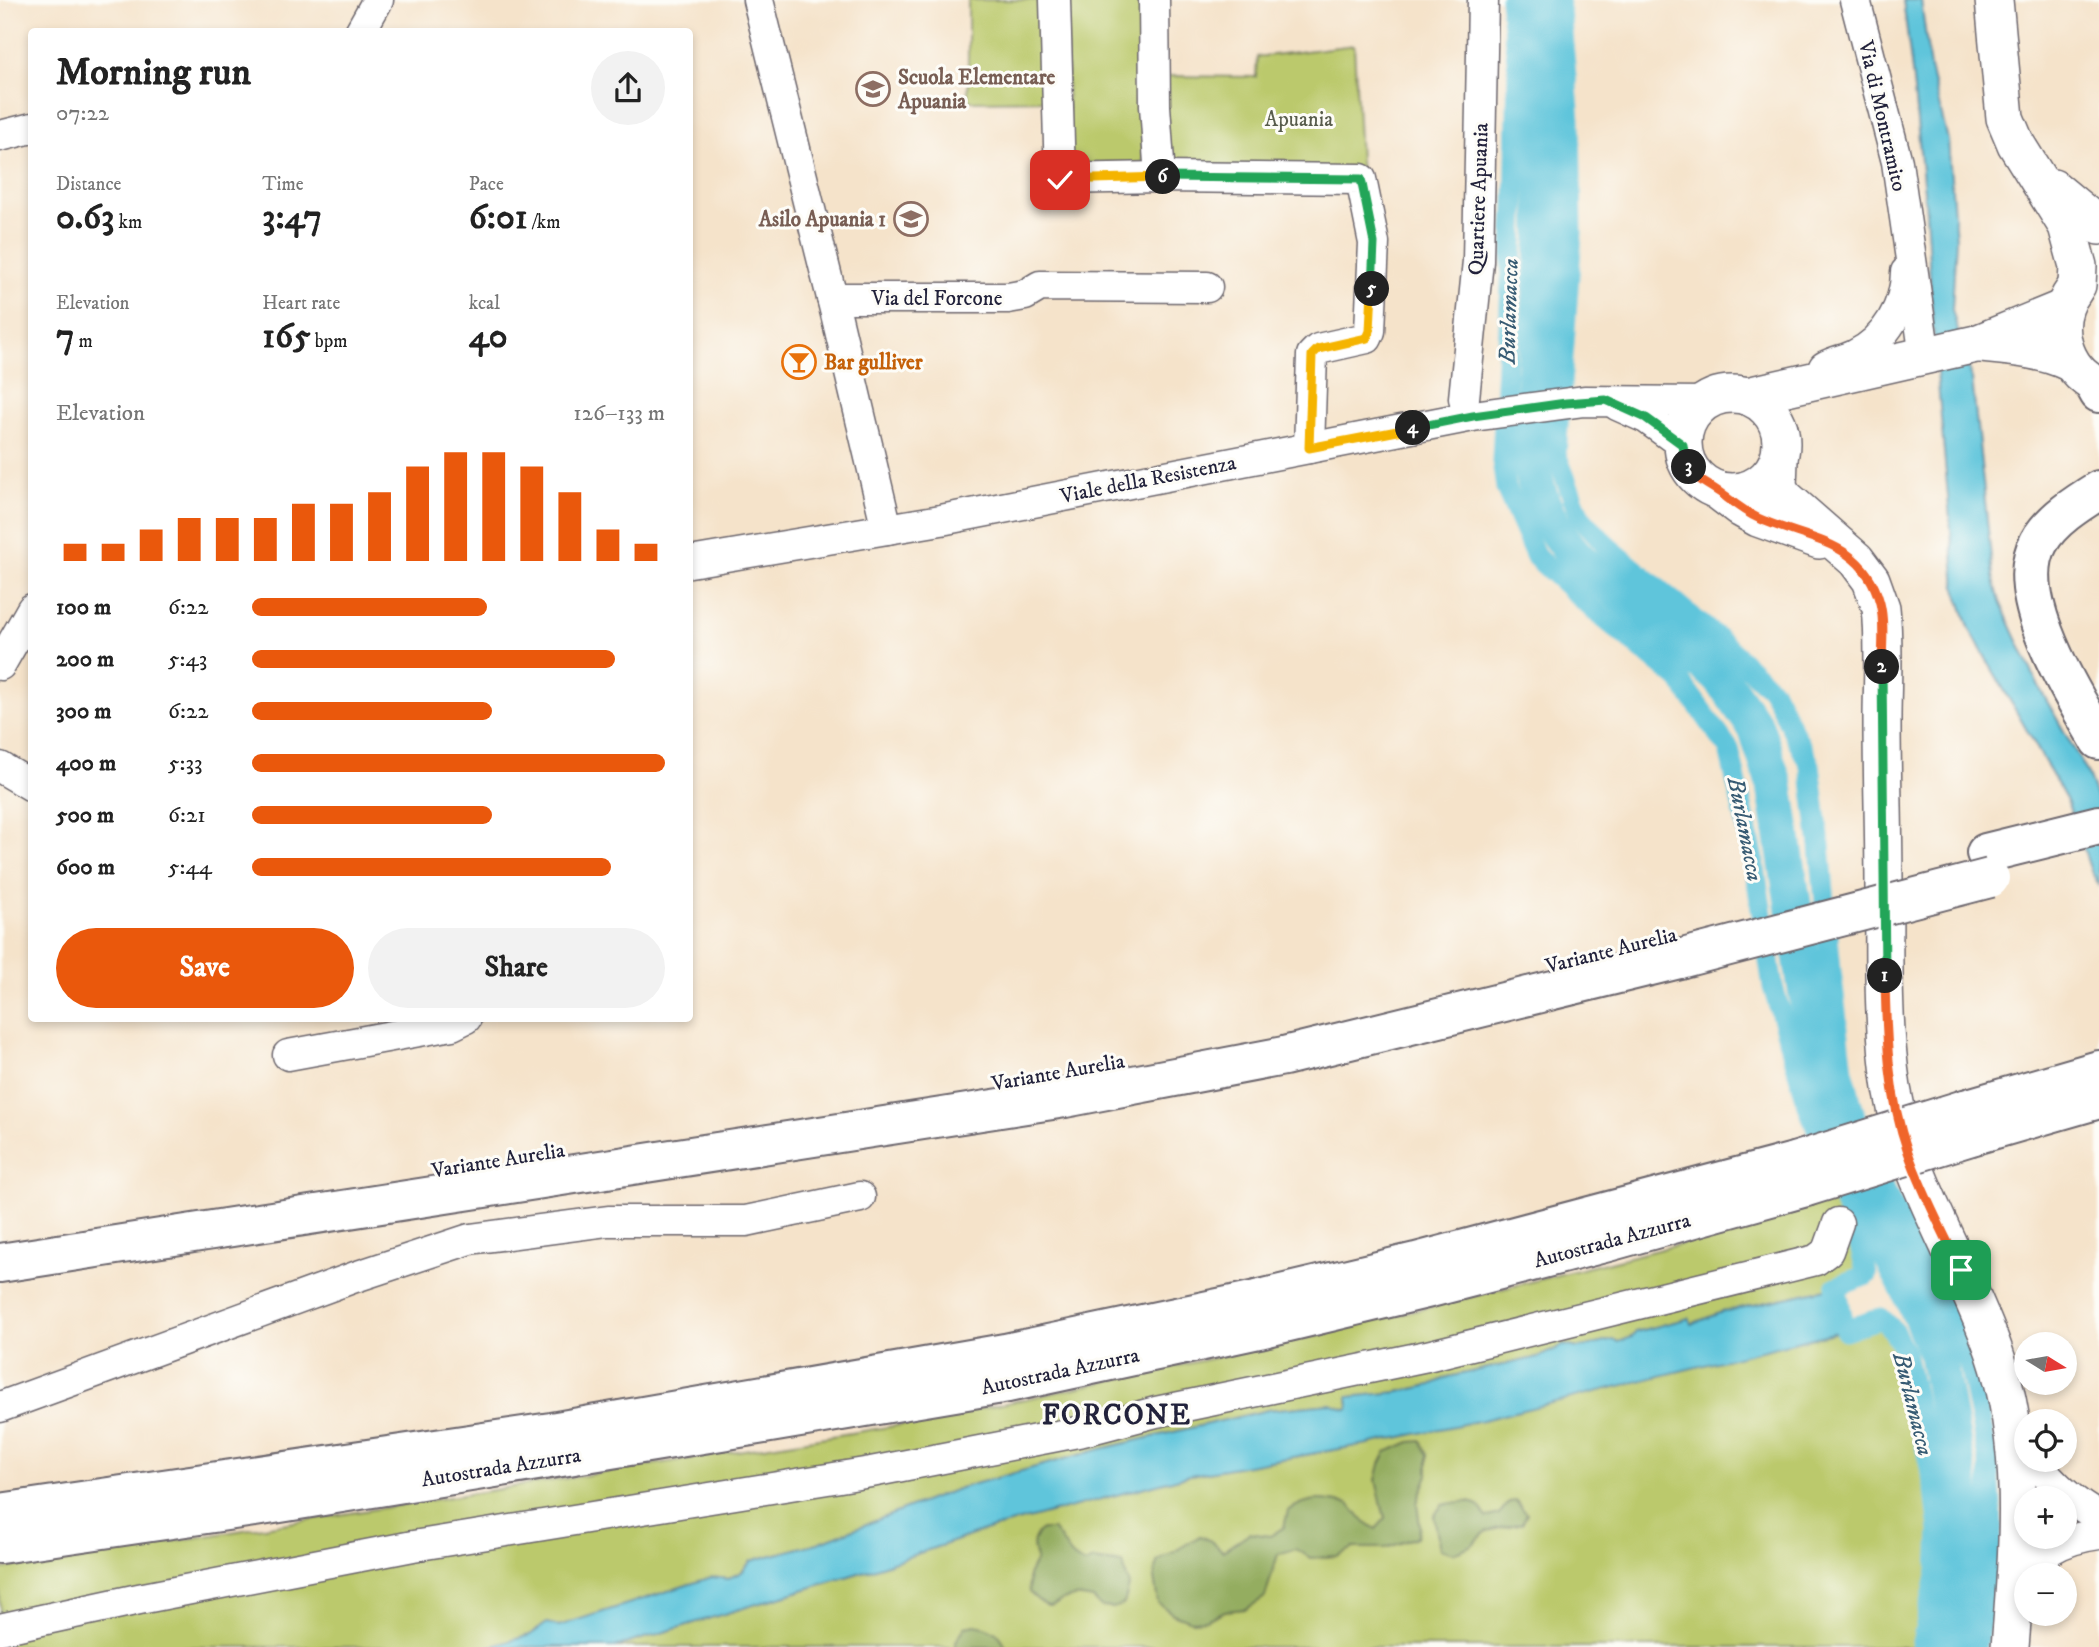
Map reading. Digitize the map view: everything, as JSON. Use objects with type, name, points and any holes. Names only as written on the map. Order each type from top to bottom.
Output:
[{"type":"highway","points":[[2095,487],[2052,525],[2039,542],[2031,563],[2038,616],[2046,638],[2068,687],[2099,740]]},
{"type":"highway","name":"Variante Aurelia","points":[[0,1262],[961,1101],[1284,1056],[1678,946],[2059,849],[2099,825]]},
{"type":"highway","name":"Variante Aurelia","points":[[2059,849],[2099,852]]},
{"type":"highway","name":"Autostrada Azzurra","points":[[0,1544],[295,1500],[1008,1383],[1259,1329],[1608,1242],[1800,1174],[1968,1122],[2099,1070]]},
{"type":"highway","name":"Autostrada Azzurra","points":[[1968,1122],[2099,1100]]},
{"type":"highway","name":"Variante Aurelia","points":[[0,1237],[961,1101]]},
{"type":"highway","name":"Autostrada Azzurra","points":[[0,1513],[551,1432],[1005,1353],[1256,1300],[1800,1174]]},
{"type":"main road","points":[[1994,0],[2005,118],[2016,144],[2067,226],[2078,266],[2080,287],[2061,322],[2062,336],[2065,350],[2091,381]]},
{"type":"main road","points":[[2036,174],[2099,226]]},
{"type":"main road","points":[[1841,548],[1758,518],[1692,473],[1685,459],[1683,445],[1685,428],[1693,413],[1705,402],[1726,395],[1747,396],[1976,344],[2080,287]]},
{"type":"main road","points":[[1976,344],[2035,351],[2061,358],[2091,381]]},
{"type":"main road","points":[[1717,490],[1742,492],[1765,481],[1773,471],[1780,450],[1798,416],[1819,400],[1930,355]]},
{"type":"main road","points":[[1747,396],[1768,409],[1779,429],[1778,486],[1784,497],[1856,560],[1871,579],[1880,601],[1885,1010],[1895,1102],[1912,1165],[1971,1292],[2014,1413]]},
{"type":"main road","points":[[2016,1563],[2022,1472]]},
{"type":"main road","points":[[2010,1647],[2014,1597]]},
{"type":"street","points":[[362,28],[378,0]]},
{"type":"street","points":[[758,0],[887,529]]},
{"type":"street","points":[[1055,0],[1060,180],[1160,177],[1361,179],[1374,243],[1370,331],[1367,338],[1318,349],[1312,355],[1309,448]]},
{"type":"street","points":[[1154,0],[1155,106],[1160,177]]},
{"type":"street","name":"Quartiere Apuania","points":[[1468,407],[1478,261],[1483,0]]},
{"type":"street","name":"Via di Montramito","points":[[1855,0],[1897,162],[1930,355]]},
{"type":"street","points":[[0,136],[28,129]]},
{"type":"street","name":"Via di Montramito","points":[[1795,386],[1828,364],[1855,356],[1883,332],[1895,316],[1904,292],[1908,233]]},
{"type":"street","name":"Via del Forcone","points":[[832,298],[1008,298],[1025,295],[1040,286],[1207,287]]},
{"type":"street","points":[[1595,401],[1646,418],[1683,445]]},
{"type":"street","name":"Viale della Resistenza","points":[[693,561],[941,520],[1309,448],[1468,407],[1595,401],[1705,402]]},
{"type":"street","points":[[0,665],[22,621]]},
{"type":"street","points":[[0,768],[28,784]]},
{"type":"street","points":[[288,1055],[458,1022]]},
{"type":"street","points":[[0,1407],[355,1277],[470,1238],[608,1221],[746,1221],[860,1197]]},
{"type":"street","points":[[0,1629],[413,1546],[871,1472],[1083,1431],[1156,1412],[1427,1356],[1816,1260],[1828,1251],[1838,1223]]},
{"type":"street","points":[[2045,1472],[2071,1499],[2099,1517]]},
{"type":"street","points":[[2032,1563],[2056,1546],[2079,1537],[2099,1534]]},
{"type":"green space","points":[[968,0],[1044,0],[1047,100],[968,101]]},
{"type":"green space","points":[[1066,0],[1141,0],[1143,163],[1068,164]]},
{"type":"green space","name":"Apuania","points":[[1354,45],[1361,179],[1160,177],[1164,76],[1256,77],[1257,57]]},
{"type":"green space","points":[[1842,1197],[1860,1246],[1867,1275],[1836,1287],[1722,1312],[1691,1324],[1689,1319],[1636,1332],[1632,1337],[1619,1342],[1614,1340],[1578,1348],[1564,1345],[1539,1357],[1448,1377],[1431,1385],[1348,1398],[1348,1410],[1330,1404],[1268,1410],[1101,1449],[960,1488],[818,1543],[751,1561],[742,1572],[727,1579],[712,1577],[559,1626],[547,1623],[530,1635],[489,1647],[0,1647],[0,1569],[919,1422],[1310,1337],[1713,1236]]},
{"type":"green space","points":[[1881,1318],[1893,1330],[1905,1353],[1935,1490],[1940,1531],[1938,1571],[1921,1647],[615,1647],[872,1569],[987,1530],[1190,1475],[1368,1444],[1845,1330]]},
{"type":"green space","points":[[1421,1441],[1428,1454],[1428,1475],[1417,1503],[1420,1526],[1417,1537],[1386,1548],[1354,1548],[1337,1556],[1311,1558],[1295,1549],[1278,1554],[1265,1597],[1246,1609],[1225,1611],[1206,1620],[1191,1621],[1173,1614],[1158,1603],[1154,1578],[1157,1562],[1200,1536],[1223,1551],[1249,1533],[1270,1536],[1284,1527],[1288,1511],[1303,1503],[1317,1500],[1349,1504],[1360,1518],[1376,1529],[1385,1519],[1376,1480],[1386,1452],[1410,1442]]},
{"type":"green space","points":[[1516,1501],[1527,1514],[1522,1523],[1487,1531],[1471,1546],[1453,1553],[1440,1549],[1434,1516],[1442,1505],[1474,1503],[1486,1518],[1499,1514],[1509,1502]]},
{"type":"green space","points":[[1042,1530],[1053,1530],[1070,1554],[1086,1564],[1093,1560],[1123,1564],[1129,1586],[1124,1604],[1113,1608],[1101,1607],[1093,1599],[1077,1597],[1067,1598],[1049,1606],[1029,1592],[1028,1576],[1036,1559],[1034,1539]]},
{"type":"green space","points":[[975,1625],[994,1631],[1006,1647],[956,1647],[956,1641],[965,1627]]},
{"type":"water","points":[[1903,0],[1921,0],[1930,68],[1948,140],[1956,239],[1952,310],[1972,379],[1993,576],[2000,602],[2039,687],[2087,772],[2099,804],[2099,885],[2091,871],[2067,801],[1970,630],[1956,588],[1933,327],[1926,212]]},
{"type":"water","points":[[1836,1287],[1845,1330],[1483,1420],[1368,1444],[1190,1475],[987,1530],[872,1569],[615,1647],[489,1647],[530,1635],[547,1623],[559,1626],[712,1577],[727,1579],[742,1572],[751,1561],[818,1543],[960,1488],[1101,1449],[1268,1410],[1330,1404],[1348,1410],[1348,1397],[1398,1392],[1431,1385],[1448,1377],[1539,1357],[1564,1345],[1578,1348],[1614,1340],[1619,1342],[1632,1337],[1636,1332],[1689,1318],[1692,1324],[1722,1312]]},
{"type":"waterway","name":"Burlamacca","points":[[1510,0],[1518,68],[1515,206],[1502,461],[1506,488],[1536,557],[1595,611],[1679,679],[1729,749],[1753,855],[1773,987],[1809,1108],[1860,1246],[1867,1275],[1836,1287],[1845,1330],[1881,1318],[1893,1330],[1905,1353],[1935,1490],[1940,1531],[1938,1571],[1921,1647]]},
{"type":"waterway","name":"Burlamacca","points":[[1533,0],[1542,90],[1545,234],[1530,460],[1533,475],[1552,525],[1578,559],[1721,678],[1756,728],[1775,786],[1816,1054],[1874,1223],[1910,1291],[1937,1354],[1964,1507],[1962,1580],[1950,1647]]},
{"type":"waterway","name":"Burlamacca","points":[[1559,0],[1570,120],[1572,233],[1556,454],[1580,516],[1607,546],[1722,642],[1773,691],[1810,765],[1843,1070],[1863,1146],[1893,1207],[1937,1282],[1970,1368],[1989,1463],[1992,1528],[1987,1591],[1976,1647]]},
{"type":"place","name":"Scuola Elementare Apuania","points":[[873,89]]},
{"type":"place","name":"Asilo Apuania 1","points":[[911,219]]},
{"type":"place","name":"Bar gulliver","points":[[799,362]]},
{"type":"district","name":"FORCONE","points":[[1117,1414]]},
{"type":"route","points":[[1060,180],[1160,177],[1361,179],[1374,243],[1370,331],[1367,338],[1318,349],[1312,355],[1309,448],[1473,416],[1606,400],[1646,418],[1683,445],[1685,459],[1692,473],[1742,509],[1758,518],[1841,548],[1856,560],[1871,579],[1880,601],[1882,617],[1885,1010],[1891,1079],[1899,1122],[1912,1165],[1961,1270]]}]
